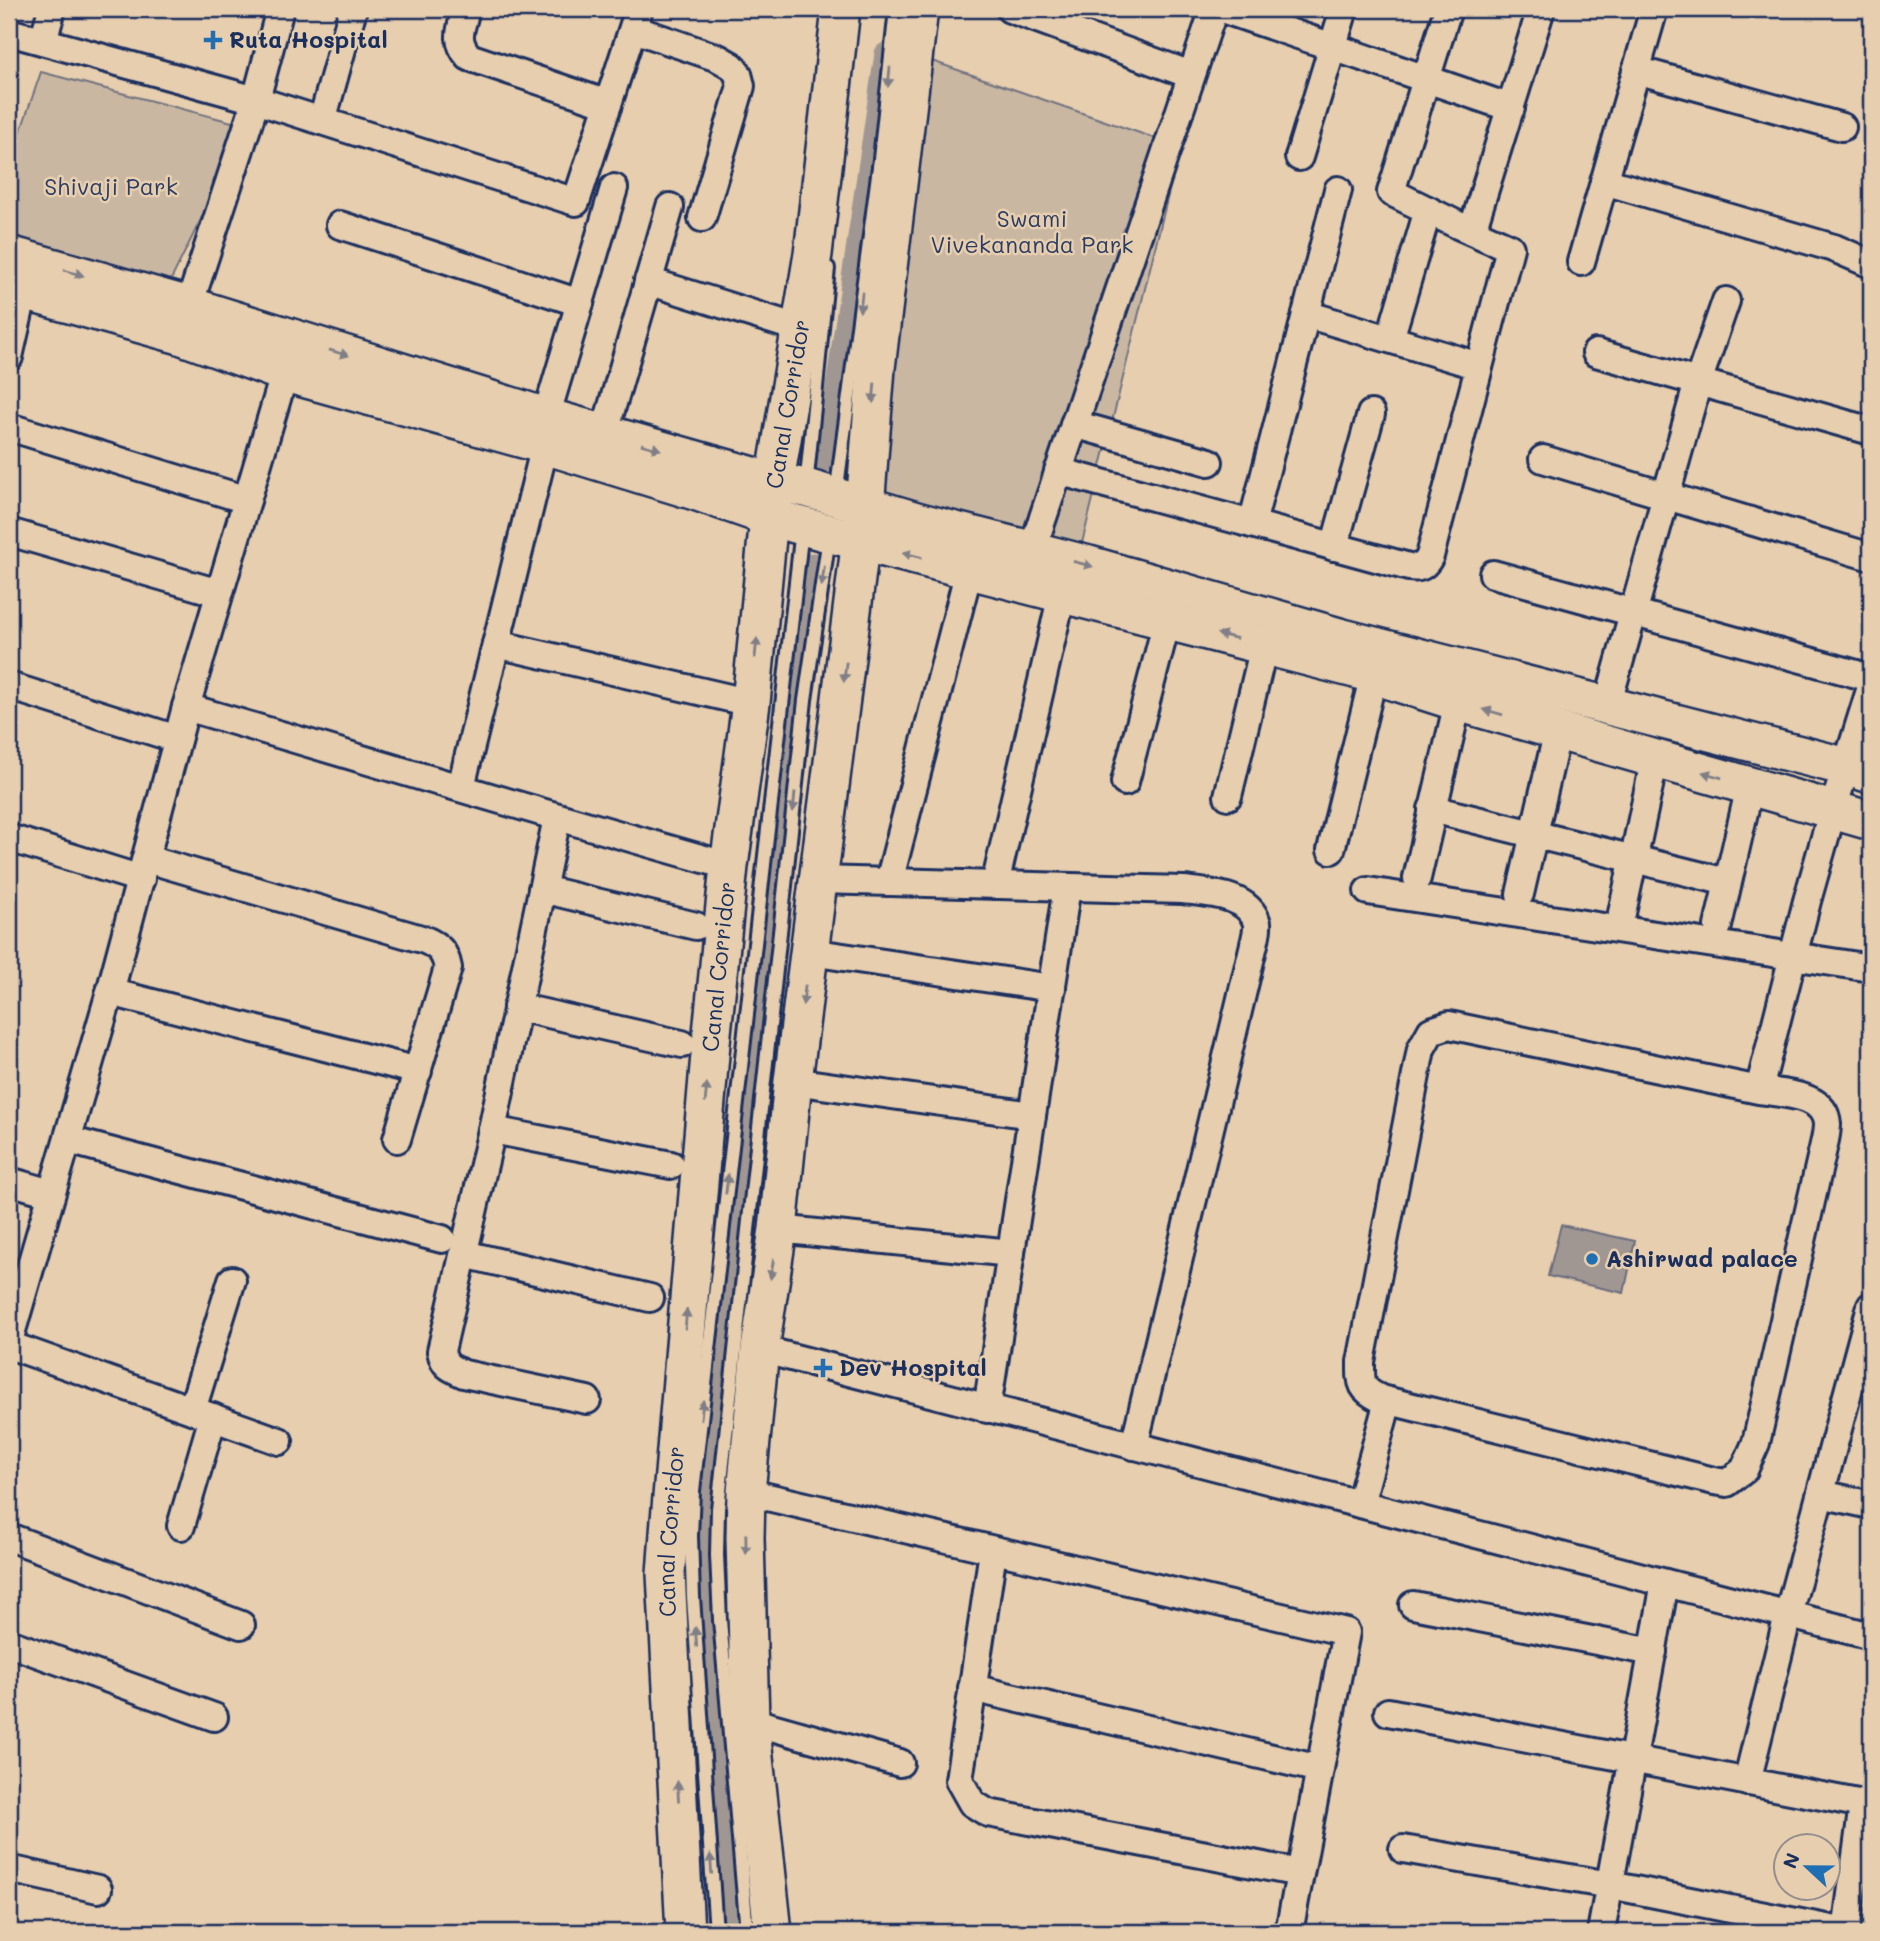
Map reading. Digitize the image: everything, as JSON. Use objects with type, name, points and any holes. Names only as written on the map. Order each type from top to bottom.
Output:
[{"type":"street","points":[[43,41],[52,9]]},
{"type":"street","points":[[184,321],[256,100],[280,9]]},
{"type":"street","points":[[322,121],[354,9]]},
{"type":"street","points":[[466,9],[458,38],[461,49],[469,57],[608,104]]},
{"type":"street","name":"Canal Corridor","points":[[685,1932],[666,1574],[687,1306],[729,866],[751,703],[818,512],[801,329],[813,254],[841,9]]},
{"type":"street","points":[[774,1932],[750,1721],[746,1492],[760,1349],[778,1229],[793,1081],[819,880],[818,512],[876,368],[919,9]]},
{"type":"street","points":[[1010,9],[1065,18],[1191,75]]},
{"type":"street","points":[[1026,567],[1214,9]]},
{"type":"street","points":[[1222,9],[1511,108]]},
{"type":"street","points":[[1299,156],[1344,9]]},
{"type":"street","points":[[1058,471],[1409,567],[1422,567],[1426,564],[1510,248],[1391,192],[1448,9]]},
{"type":"street","points":[[1472,231],[1541,9]]},
{"type":"street","points":[[1581,262],[1654,9]]},
{"type":"street","points":[[9,32],[256,100],[576,202],[637,19],[733,66],[738,74],[741,86],[702,218]]},
{"type":"street","points":[[1636,70],[1842,127]]},
{"type":"street","points":[[1604,181],[1834,248],[1871,264]]},
{"type":"street","points":[[461,787],[545,432],[614,188]]},
{"type":"street","points":[[1252,524],[1338,190]]},
{"type":"street","points":[[604,434],[670,207]]},
{"type":"street","points":[[1390,339],[1427,210]]},
{"type":"street","points":[[340,225],[580,303]]},
{"type":"street","points":[[9,255],[184,321],[290,356],[545,432],[695,491],[818,512],[1026,567],[1339,637],[1859,771]]},
{"type":"street","points":[[648,281],[801,329]]},
{"type":"street","points":[[9,357],[16,289],[184,321]]},
{"type":"street","points":[[1607,706],[1698,382],[1726,301]]},
{"type":"street","points":[[1307,314],[1479,366]]},
{"type":"street","points":[[1596,353],[1871,431]]},
{"type":"street","points":[[279,1441],[9,1343],[110,992],[186,707],[290,356]]},
{"type":"street","points":[[1334,547],[1371,414]]},
{"type":"street","points":[[1074,424],[1209,462]]},
{"type":"street","points":[[9,427],[247,500]]},
{"type":"street","points":[[545,432],[604,434],[969,570],[1026,567],[1062,594],[1374,674],[1458,702],[1871,821]]},
{"type":"street","points":[[1543,459],[1871,557]]},
{"type":"street","points":[[9,532],[219,593]]},
{"type":"street","points":[[889,882],[969,570]]},
{"type":"street","points":[[1493,574],[1871,678]]},
{"type":"street","points":[[995,885],[1062,594]]},
{"type":"street","points":[[1125,782],[1167,621]]},
{"type":"street","points":[[496,644],[751,703]]},
{"type":"street","points":[[1228,796],[1264,646]]},
{"type":"street","points":[[1331,849],[1374,674]]},
{"type":"street","points":[[9,685],[177,739]]},
{"type":"street","points":[[1759,1090],[1833,810],[1859,771],[1871,687]]},
{"type":"street","points":[[1416,878],[1458,702]]},
{"type":"street","points":[[186,707],[461,787],[557,818],[729,866]]},
{"type":"street","points":[[1520,894],[1558,730]]},
{"type":"street","points":[[1622,913],[1655,758]]},
{"type":"street","points":[[1718,926],[1750,786]]},
{"type":"street","points":[[1432,809],[1727,882]]},
{"type":"street","points":[[557,818],[492,1130],[453,1246],[441,1350],[443,1362],[464,1374],[587,1399]]},
{"type":"street","points":[[9,838],[144,869],[425,940],[438,946],[445,956],[448,968],[397,1139]]},
{"type":"street","points":[[819,880],[1183,890],[1225,897],[1250,910],[1257,925],[1134,1446]]},
{"type":"street","points":[[987,1409],[1067,887]]},
{"type":"street","points":[[542,889],[696,926]]},
{"type":"street","points":[[1368,891],[1871,968]]},
{"type":"street","points":[[810,952],[1052,988]]},
{"type":"street","points":[[110,992],[418,1071]]},
{"type":"street","points":[[517,1007],[682,1044]]},
{"type":"street","points":[[1449,1025],[1759,1090],[1811,1099],[1823,1109],[1827,1123],[1756,1443],[1744,1470],[1727,1482],[1714,1481],[1388,1401],[1366,1392],[1361,1382],[1361,1362],[1421,1049],[1431,1031],[1449,1025]]},
{"type":"street","points":[[793,1081],[1032,1115]]},
{"type":"street","points":[[492,1130],[671,1165]]},
{"type":"street","points":[[68,1140],[650,1298]]},
{"type":"street","points":[[9,1181],[51,1192]]},
{"type":"street","points":[[778,1229],[1011,1253]]},
{"type":"street","points":[[181,1526],[232,1280]]},
{"type":"street","points":[[1747,1782],[1788,1615],[1871,1306]]},
{"type":"street","points":[[760,1349],[1871,1636]]},
{"type":"street","points":[[1360,1504],[1388,1401]]},
{"type":"street","points":[[746,1492],[1346,1632],[1289,1932]]},
{"type":"street","points":[[1821,1493],[1871,1505]]},
{"type":"street","points":[[9,1537],[241,1625]]},
{"type":"street","points":[[993,1550],[959,1780],[972,1803],[988,1813],[1300,1873]]},
{"type":"street","points":[[1601,1932],[1665,1583]]},
{"type":"street","points":[[1413,1605],[1653,1652]]},
{"type":"street","points":[[9,1643],[214,1717]]},
{"type":"street","points":[[972,1688],[1320,1769]]},
{"type":"street","points":[[1388,1712],[1863,1804],[1846,1932],[1610,1885],[1403,1849]]},
{"type":"street","points":[[750,1721],[900,1763]]},
{"type":"street","points":[[9,1869],[98,1889]]},
{"type":"lane","points":[[716,1932],[693,1597],[691,1536],[698,1441],[818,512],[880,159],[896,9]]},
{"type":"lane","points":[[747,1932],[720,1620],[718,1509],[805,700],[818,512],[830,256]]},
{"type":"green space","name":"Swami Vivekananda Park","points":[[929,60],[1180,147],[1081,547],[874,493]]},
{"type":"green space","name":"Shivaji Park","points":[[41,72],[247,126],[162,298],[9,255],[9,165]]},
{"type":"shaded area","name":"Ashirwad palace","points":[[1561,1225],[1635,1241],[1624,1293],[1548,1276]]},
{"type":"waterway","points":[[824,475],[886,54]]},
{"type":"waterway","points":[[728,1932],[700,1523],[813,564]]},
{"type":"place","name":"Ruta Hospital","points":[[213,40]]},
{"type":"place","name":"Ashirwad palace","points":[[1592,1259]]},
{"type":"place","name":"Dev Hospital","points":[[823,1368]]}]
